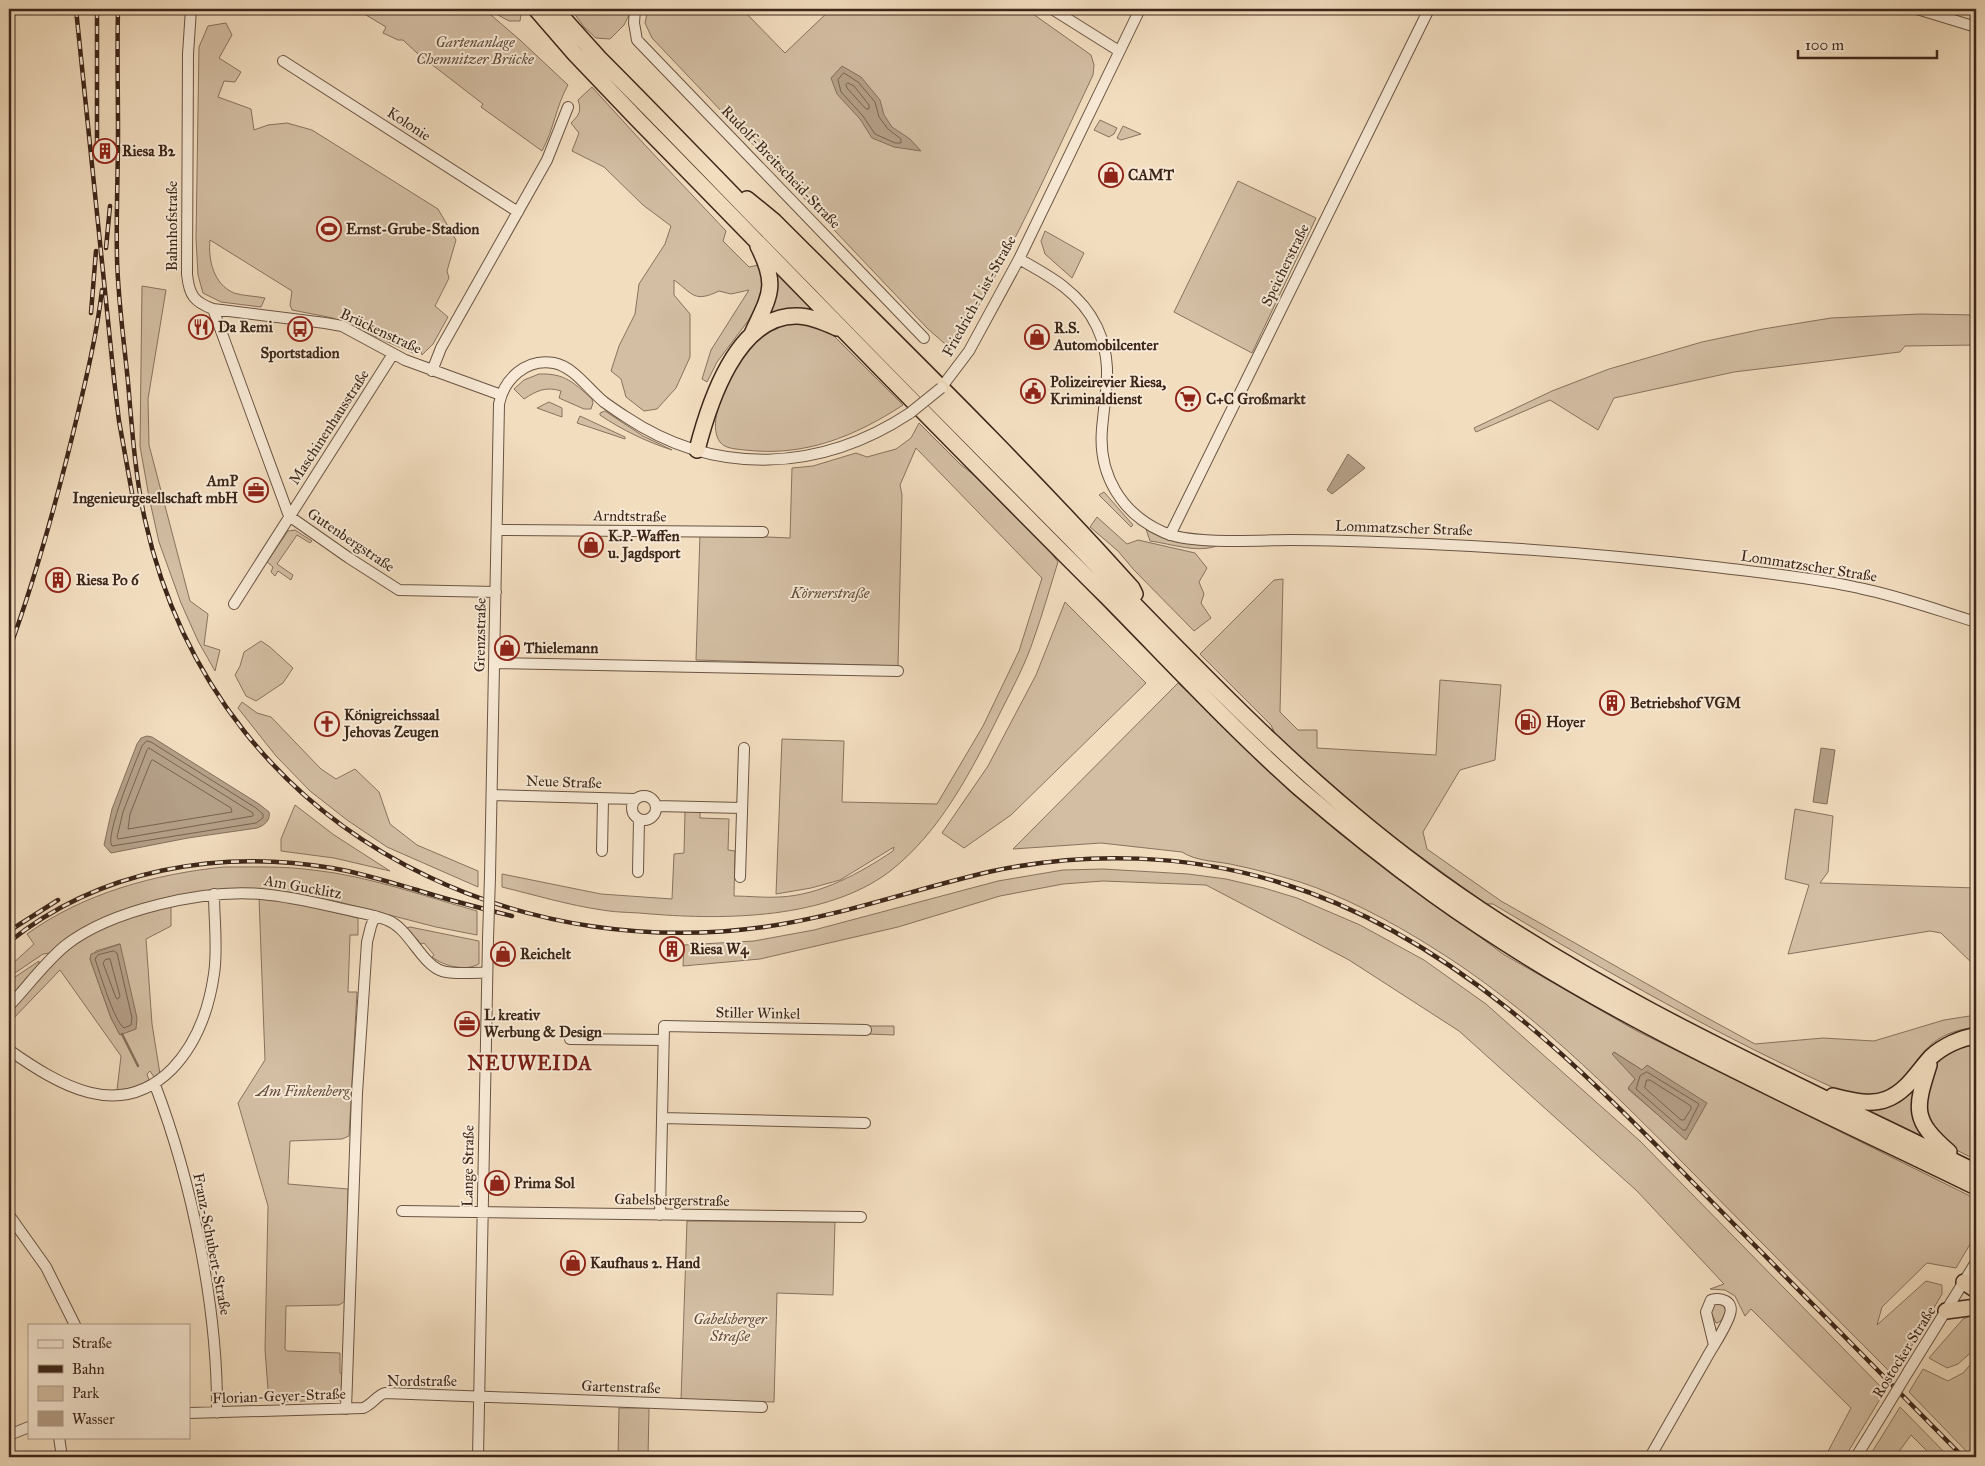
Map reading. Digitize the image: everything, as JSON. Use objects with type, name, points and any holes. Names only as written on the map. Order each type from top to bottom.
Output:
[{"type":"highway","points":[[536,9],[581,61],[845,332],[1244,735],[1298,787],[1368,845],[1488,933],[1591,995],[1712,1059],[1976,1187]]},
{"type":"highway","points":[[555,9],[599,58],[1144,614],[1309,777],[1378,834],[1440,882],[1488,915],[1591,978],[1668,1020],[1971,1169]]},
{"type":"highway","points":[[735,197],[748,199],[774,220],[941,388],[1092,543],[1132,588],[1144,614]]},
{"type":"highway","points":[[696,450],[713,397],[726,372],[752,334],[770,292],[770,275],[752,236]]},
{"type":"highway","points":[[752,334],[764,326],[783,318],[798,316],[824,322],[845,332]]},
{"type":"highway","points":[[1812,1092],[1864,1103],[1886,1100],[1904,1089],[1932,1057],[1948,1044],[1976,1036]]},
{"type":"highway","points":[[1932,1057],[1918,1099],[1920,1116],[1926,1131],[1971,1169]]},
{"type":"highway","points":[[1946,1312],[1976,1307]]},
{"type":"street","name":"Bahnhofstraße","points":[[191,9],[188,54],[187,265],[188,285],[191,294]]},
{"type":"street","name":"Rudolf-Breitscheid-Straße","points":[[635,9],[634,23],[637,40],[924,338]]},
{"type":"street","points":[[1052,9],[1119,51]]},
{"type":"street","name":"Friedrich-List-Straße","points":[[501,395],[509,381],[518,371],[534,364],[556,363],[566,367],[604,402],[641,427],[670,441],[696,450],[727,457],[754,460],[821,454],[863,440],[910,413],[941,388],[969,351],[1019,259],[1140,9]]},
{"type":"street","name":"Speicherstraße","points":[[1170,535],[1429,9]]},
{"type":"street","points":[[1916,9],[1976,27]]},
{"type":"street","name":"Kolonie","points":[[283,62],[518,212]]},
{"type":"street","points":[[432,371],[441,348],[553,148],[568,108]]},
{"type":"street","name":"Lommatzscher Straße","points":[[1019,259],[1053,278],[1077,298],[1097,326],[1108,361],[1101,445],[1111,483],[1127,507],[1136,516],[1170,535],[1208,540],[1375,542],[1501,547],[1632,558],[1742,570],[1856,587],[1886,594],[1976,622]]},
{"type":"street","name":"Brückenstraße","points":[[191,294],[200,304],[213,309],[325,322],[342,326],[393,354],[432,371],[501,395]]},
{"type":"street","name":"Gutenbergstraße","points":[[213,309],[290,516],[349,558],[399,590],[496,592]]},
{"type":"street","name":"Maschinenhausstraße","points":[[234,604],[393,354]]},
{"type":"street","name":"Grenzstraße","points":[[490,876],[498,414],[501,395]]},
{"type":"street","name":"Arndtstraße","points":[[497,530],[762,532]]},
{"type":"street","points":[[494,663],[898,671]]},
{"type":"street","points":[[740,877],[744,748]]},
{"type":"street","name":"Neue Straße","points":[[492,795],[635,800]]},
{"type":"street","points":[[643,795],[649,796],[657,806],[653,816],[646,820],[639,819],[633,812],[632,805],[635,800],[643,795]]},
{"type":"street","points":[[602,850],[603,799]]},
{"type":"street","points":[[657,806],[742,808]]},
{"type":"street","points":[[638,872],[639,819]]},
{"type":"street","name":"Lange Straße","points":[[478,1457],[490,876]]},
{"type":"street","points":[[9,1050],[62,1083],[90,1092],[124,1096],[138,1093],[155,1085],[185,1054],[198,1033],[205,1014],[215,962],[214,894]]},
{"type":"street","name":"Am Gucklitz","points":[[9,1006],[60,950],[88,931],[134,912],[214,894],[273,895],[375,916],[388,920],[398,926],[428,960],[441,971],[487,973]]},
{"type":"street","points":[[346,1409],[357,1093],[367,942],[375,916]]},
{"type":"street","name":"Stiller Winkel","points":[[663,1040],[664,1026],[866,1030]]},
{"type":"street","points":[[570,1039],[663,1040],[660,1215]]},
{"type":"street","name":"Franz-Schubert-Straße","points":[[155,1085],[182,1168],[198,1240],[212,1326],[217,1412]]},
{"type":"street","points":[[662,1118],[865,1123]]},
{"type":"street","name":"Gabelsbergerstraße","points":[[402,1210],[861,1217]]},
{"type":"street","points":[[9,1215],[46,1267],[74,1324]]},
{"type":"street","name":"Rostocker Straße","points":[[1856,1457],[1946,1312],[1970,1286],[1976,1262]]},
{"type":"street","points":[[1650,1457],[1714,1345]]},
{"type":"street","name":"Nordstraße","points":[[370,1406],[385,1393],[479,1398]]},
{"type":"street","name":"Gartenstraße","points":[[479,1398],[762,1406]]},
{"type":"street","name":"Florian-Geyer-Straße","points":[[190,1413],[346,1409],[370,1406]]},
{"type":"street","points":[[9,1435],[28,1427]]},
{"type":"street","points":[[59,1438],[62,1457]]},
{"type":"green space","name":"Gartenanlage Chemnitzer Brücke","points":[[356,9],[484,9],[568,85],[542,151],[481,107],[483,104],[403,40],[398,40],[383,33],[386,27]]},
{"type":"green space","points":[[487,9],[522,9],[520,21],[509,21]]},
{"type":"green space","points":[[571,9],[626,9],[629,15],[624,25],[610,39],[596,38],[584,27]]},
{"type":"green space","points":[[648,9],[742,9],[785,53],[831,9],[1026,9],[1091,55],[1094,65],[1093,75],[1027,215],[991,283],[952,350],[928,329],[652,38],[645,23]]},
{"type":"green space","name":"Ernst-Grube-Stadion","points":[[226,23],[232,35],[219,58],[241,72],[235,82],[224,81],[218,97],[251,109],[254,130],[268,125],[287,123],[312,130],[438,209],[456,240],[447,271],[449,278],[435,306],[448,317],[433,344],[422,355],[419,345],[413,347],[413,353],[333,318],[292,310],[290,305],[292,291],[210,240],[211,263],[221,284],[234,293],[265,298],[261,307],[221,302],[203,293],[198,275],[196,239],[199,47],[208,26]]},
{"type":"green space","points":[[592,87],[726,231],[723,241],[749,267],[759,265],[765,287],[754,313],[717,362],[707,382],[702,379],[711,350],[749,290],[731,294],[719,291],[711,295],[699,296],[690,293],[674,280],[674,295],[690,314],[690,357],[676,388],[657,409],[644,411],[626,397],[621,379],[611,371],[619,346],[635,314],[639,284],[665,244],[671,226],[643,205],[604,167],[572,151],[579,133],[571,123],[579,113],[578,100]]},
{"type":"green space","points":[[1100,120],[1117,128],[1114,134],[1109,137],[1094,130]]},
{"type":"green space","points":[[1123,126],[1141,134],[1121,140],[1117,138]]},
{"type":"green space","points":[[1238,181],[1316,218],[1252,353],[1174,312]]},
{"type":"green space","points":[[1045,231],[1084,253],[1072,278],[1045,254],[1041,241]]},
{"type":"green space","points":[[770,262],[821,314],[764,321]]},
{"type":"green space","points":[[142,286],[166,290],[148,399],[149,445],[190,601],[208,614],[204,645],[220,650],[215,671],[198,641],[181,603],[159,542],[149,497],[140,446]]},
{"type":"green space","points":[[1920,314],[1976,315],[1976,345],[1905,346],[1900,352],[1734,372],[1614,398],[1598,430],[1550,400],[1476,432],[1474,428],[1552,391],[1609,369],[1702,342],[1763,329],[1831,318]]},
{"type":"green space","points":[[797,319],[826,328],[903,405],[866,427],[828,442],[808,447],[767,451],[735,449],[725,446],[720,442],[716,430],[716,416],[721,399],[738,365],[759,338],[768,330]]},
{"type":"green space","points":[[539,374],[556,375],[574,384],[592,399],[591,409],[584,409],[559,398],[561,391],[541,390],[524,399],[514,389],[524,380]]},
{"type":"green space","points":[[549,402],[562,408],[562,417],[537,408]]},
{"type":"green space","points":[[605,411],[643,436],[672,450],[617,426],[600,415],[600,413]]},
{"type":"green space","points":[[580,416],[625,437],[625,439],[577,423]]},
{"type":"green space","name":"Körnerstraße","points":[[919,423],[960,464],[979,479],[1058,562],[1027,657],[990,733],[967,776],[940,819],[908,856],[889,872],[864,888],[836,899],[806,908],[743,916],[711,917],[614,912],[589,908],[502,887],[502,874],[601,894],[672,899],[674,854],[684,853],[685,811],[700,811],[700,818],[729,819],[728,850],[735,851],[734,896],[780,897],[810,892],[854,875],[893,851],[894,847],[840,880],[811,888],[776,894],[782,739],[844,741],[842,802],[937,804],[983,726],[1019,651],[1042,578],[916,448],[900,485],[902,495],[898,666],[696,660],[700,534],[790,538],[792,468],[813,466],[856,453],[867,457],[896,449],[911,438]]},
{"type":"green space","points":[[1104,492],[1133,525],[1131,527],[1099,495]]},
{"type":"green space","points":[[1097,517],[1127,544],[1138,540],[1195,553],[1207,568],[1199,582],[1204,594],[1201,603],[1211,618],[1194,631],[1118,551],[1090,527]]},
{"type":"green space","points":[[1146,529],[1173,541],[1190,544],[1219,545],[1203,549],[1185,548],[1150,541]]},
{"type":"green space","points":[[295,530],[312,541],[310,543],[297,535],[277,564],[293,575],[291,580],[278,571],[275,576],[271,572],[273,567],[267,562],[288,531]]},
{"type":"green space","points":[[1283,579],[1280,712],[1298,730],[1317,730],[1317,748],[1436,755],[1440,680],[1501,685],[1495,760],[1460,770],[1423,832],[1427,849],[1501,901],[1755,1044],[1823,1038],[1874,1041],[1944,1020],[1976,1015],[1976,1027],[1953,1032],[1938,1040],[1925,1051],[1907,1077],[1890,1090],[1870,1097],[1849,1094],[1709,1027],[1493,904],[1486,904],[1384,830],[1276,736],[1271,725],[1200,654],[1274,580]]},
{"type":"green space","points":[[1065,602],[1146,683],[1011,815],[964,848],[942,833],[988,766],[1036,675]]},
{"type":"green space","points":[[261,641],[293,668],[283,683],[256,701],[246,696],[235,675],[244,652]]},
{"type":"green space","points":[[1178,683],[1339,833],[1503,954],[1635,1030],[1976,1199],[1976,1234],[1956,1268],[1927,1263],[1882,1307],[1877,1325],[1926,1281],[1942,1285],[1942,1294],[1894,1376],[1660,1140],[1567,1050],[1501,995],[1415,937],[1367,910],[1316,888],[1257,870],[1199,859],[1182,852],[1101,843],[1013,849]],"holes":[[[1614,1052],[1642,1070],[1686,1139],[1628,1089],[1635,1079]]]},
{"type":"green space","points":[[242,702],[257,713],[271,717],[321,769],[336,779],[355,769],[379,792],[390,824],[417,845],[478,871],[478,887],[387,847],[347,820],[310,791],[276,756],[238,708]]},
{"type":"green space","points":[[295,805],[334,835],[390,871],[334,858],[281,851],[281,839]]},
{"type":"green space","points":[[1795,809],[1833,816],[1828,872],[1820,883],[1976,888],[1976,967],[1941,933],[1930,931],[1788,954],[1809,885],[1785,879]]},
{"type":"green space","points":[[224,867],[280,867],[313,870],[355,877],[396,887],[477,911],[477,935],[436,927],[339,902],[296,894],[226,890],[82,929],[50,953],[43,954],[9,977],[9,967],[34,944],[27,934],[72,907],[146,880]]},
{"type":"green space","points":[[1103,869],[1188,874],[1226,879],[1297,898],[1360,925],[1424,960],[1486,1004],[1640,1141],[1885,1391],[1845,1457],[1825,1457],[1851,1408],[1751,1309],[1745,1316],[1735,1296],[1725,1290],[1710,1289],[1724,1284],[1637,1191],[1459,1031],[1349,960],[1206,885],[1103,881],[1063,884],[1000,896],[898,927],[760,959],[683,966],[684,945],[754,941],[814,930],[998,881],[1063,870]]},
{"type":"green space","name":"Am Finkenberg","points":[[259,897],[287,901],[358,918],[358,935],[350,935],[348,992],[357,992],[349,1136],[342,1139],[290,1141],[288,1184],[348,1189],[347,1300],[339,1305],[286,1306],[285,1349],[287,1351],[340,1353],[340,1373],[344,1374],[341,1400],[269,1402],[265,1350],[268,1206],[238,1103],[265,1060]]},
{"type":"green space","points":[[171,906],[171,926],[146,939],[152,1024],[160,1074],[154,1077],[150,1071],[147,1074],[149,1080],[133,1087],[117,1090],[121,1056],[60,970],[9,1023],[9,1011],[45,971],[76,944],[107,927]],"holes":[[[120,944],[120,1035],[111,1018],[90,959],[96,951]]]},
{"type":"green space","points":[[410,927],[479,941],[479,964],[461,968],[437,960],[432,957],[434,955],[424,943],[421,944],[407,928]]},
{"type":"green space","points":[[39,961],[39,966],[9,998],[9,981]]},
{"type":"green space","points":[[868,1026],[894,1026],[894,1035],[868,1034]]},
{"type":"green space","points":[[1976,1044],[1976,1160],[1943,1143],[1926,1116],[1924,1107],[1934,1067],[1941,1059],[1961,1047]]},
{"type":"green space","points":[[1916,1083],[1929,1143],[1855,1107]]},
{"type":"green space","name":"Gabelsberger Straße","points":[[687,1221],[835,1222],[833,1295],[777,1293],[774,1402],[681,1400]]},
{"type":"green space","points":[[1719,1303],[1725,1307],[1725,1312],[1724,1317],[1716,1323],[1711,1312],[1714,1305]]},
{"type":"green space","points":[[1976,1314],[1976,1348],[1958,1364],[1947,1368],[1929,1358],[1963,1319]]},
{"type":"green space","points":[[1976,1358],[1976,1457],[1972,1457],[1909,1392],[1923,1369],[1948,1381],[1963,1373]]},
{"type":"green space","points":[[1900,1407],[1949,1457],[1933,1457],[1911,1435],[1895,1457],[1869,1457]]},
{"type":"green space","points":[[619,1408],[649,1408],[648,1457],[618,1457]]},
{"type":"green space","points":[[677,1454],[679,1454],[773,1456],[677,1457]]},
{"type":"water","points":[[842,66],[861,77],[880,100],[884,115],[892,127],[910,139],[921,151],[894,147],[872,138],[860,119],[837,94],[831,78]]},
{"type":"water","points":[[1348,454],[1365,468],[1332,494],[1327,490]]},
{"type":"water","points":[[152,737],[259,804],[269,812],[269,818],[262,826],[257,828],[188,838],[111,853],[104,845],[112,809],[137,744],[141,738]]},
{"type":"water","points":[[1821,748],[1835,750],[1827,804],[1813,802]]},
{"type":"water","points":[[120,944],[137,1018],[136,1029],[120,1035],[111,1018],[90,959],[91,954]]},
{"type":"water","points":[[1614,1052],[1642,1070],[1647,1065],[1707,1103],[1686,1140],[1628,1088],[1635,1079],[1612,1054]]},
{"type":"waterway","points":[[122,1034],[138,1066]]},
{"type":"railway","points":[[76,9],[114,379],[119,421],[134,504]]},
{"type":"railway","points":[[97,9],[97,146]]},
{"type":"railway","points":[[118,9],[118,274],[134,451],[145,520],[161,578],[183,632],[211,684],[244,731],[282,774],[326,813],[374,847],[427,876],[467,893],[549,918],[635,931],[678,933],[764,927],[851,909],[993,871],[1065,860],[1102,858],[1174,861],[1246,873],[1281,883],[1346,908],[1408,939],[1465,976],[1520,1018],[1572,1064],[1672,1161],[1963,1457]]},
{"type":"railway","points":[[106,248],[110,206]]},
{"type":"railway","points":[[91,313],[96,251]]},
{"type":"railway","points":[[9,650],[38,564],[62,476],[91,354],[102,290]]},
{"type":"railway","points":[[9,942],[44,917],[82,897],[121,881],[162,870],[204,864],[247,861],[289,863],[343,870],[512,916]]},
{"type":"railway","points":[[9,931],[58,900]]},
{"type":"place","name":"Riesa B2","points":[[105,151]]},
{"type":"place","name":"CAMT","points":[[1111,175]]},
{"type":"place","name":"Ernst-Grube-Stadion","points":[[329,229]]},
{"type":"place","name":"Da Remi","points":[[201,327]]},
{"type":"place","name":"Sportstadion","points":[[300,329]]},
{"type":"place","name":"R.S. Automobilcenter","points":[[1037,337]]},
{"type":"place","name":"Polizeirevier Riesa, Kriminaldienst","points":[[1033,391]]},
{"type":"place","name":"C+C Großmarkt","points":[[1188,399]]},
{"type":"place","name":"AmP Ingenieurgesellschaft mbH","points":[[256,490]]},
{"type":"place","name":"K.P. Waffen u. Jagdsport","points":[[591,545]]},
{"type":"place","name":"Riesa Po 6","points":[[58,580]]},
{"type":"place","name":"Thielemann","points":[[507,648]]},
{"type":"place","name":"Betriebshof VGM","points":[[1612,703]]},
{"type":"place","name":"Hoyer","points":[[1528,722]]},
{"type":"place","name":"Königreichssaal Jehovas Zeugen","points":[[327,724]]},
{"type":"place","name":"Riesa W4","points":[[672,949]]},
{"type":"place","name":"Reichelt","points":[[503,954]]},
{"type":"place","name":"L kreativ Werbung & Design","points":[[467,1024]]},
{"type":"place","name":"Prima Sol","points":[[497,1183]]},
{"type":"place","name":"Kaufhaus 2. Hand","points":[[573,1263]]},
{"type":"district","name":"NEUWEIDA","points":[[530,1063]]}]
